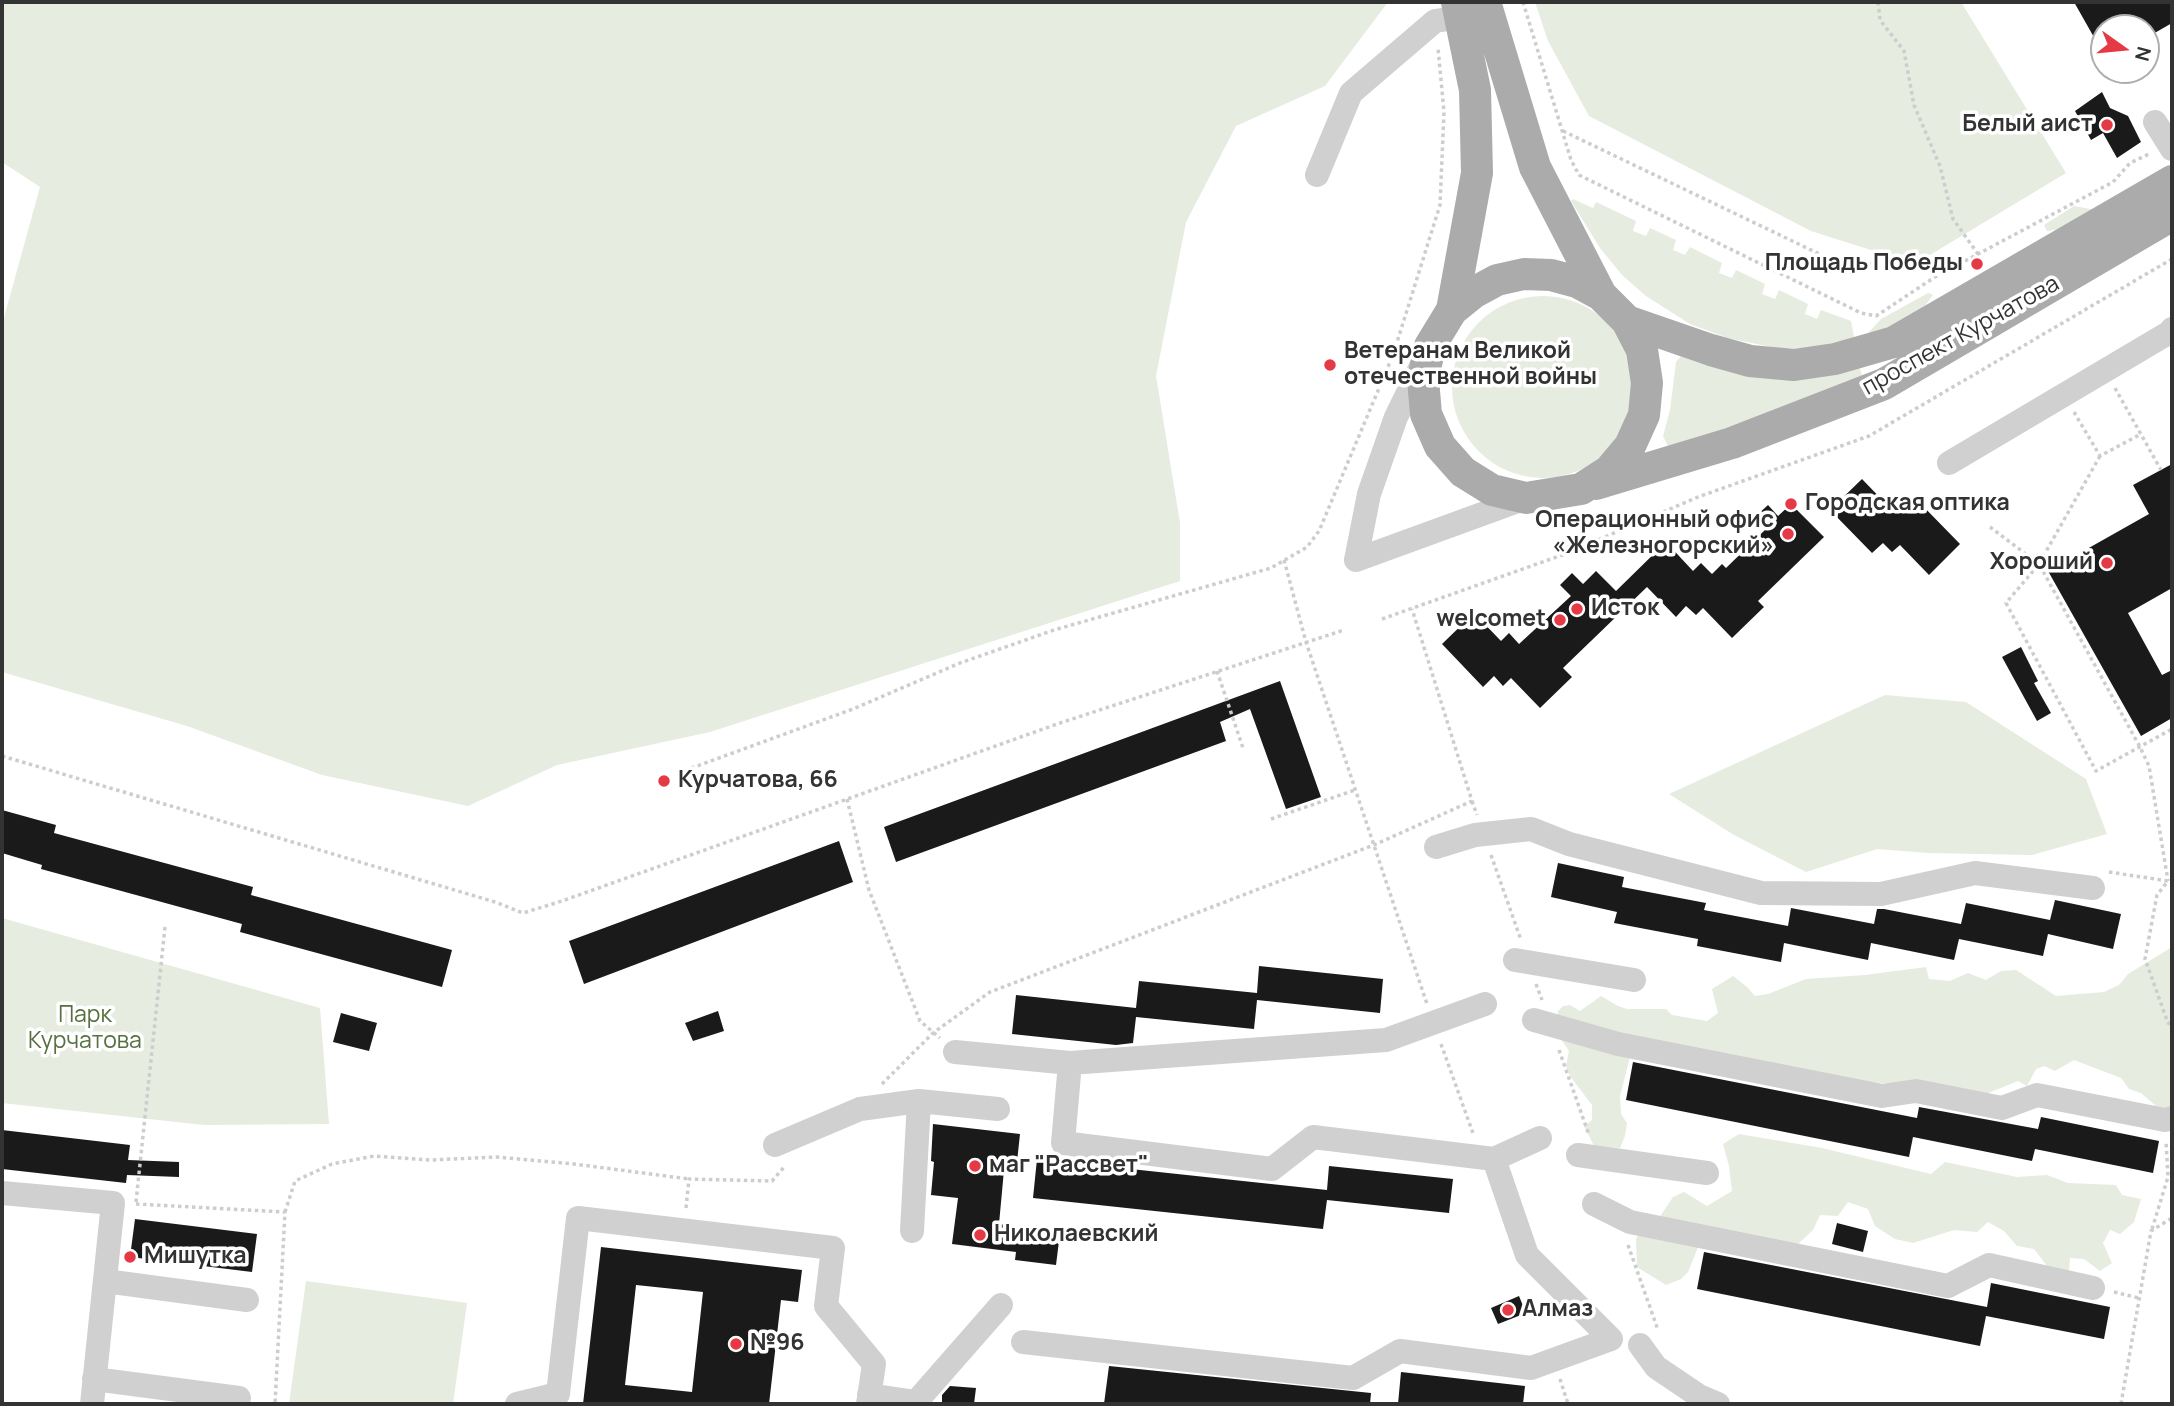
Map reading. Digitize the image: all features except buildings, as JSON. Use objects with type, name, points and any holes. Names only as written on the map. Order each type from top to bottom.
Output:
[{"type":"main road","points":[[1460,10],[1535,167],[1601,295]]},
{"type":"main road","points":[[1452,310],[1477,173],[1475,90],[1460,10]]},
{"type":"main road","name":"проспект Курчатова","points":[[1627,321],[1750,361],[1794,365],[1835,359],[1894,342],[2172,181]]},
{"type":"main road","name":"проспект Курчатова","points":[[1581,489],[1732,443],[1884,384],[2172,215]]},
{"type":"main road","points":[[1524,274],[1550,275],[1577,282],[1601,295],[1627,321],[1642,350],[1647,383],[1644,415],[1630,446],[1609,471],[1581,489],[1526,498],[1492,490],[1463,472],[1440,446],[1426,414],[1423,379],[1430,346],[1452,310],[1473,293],[1497,281],[1524,274]]},
{"type":"street","points":[[1317,175],[1351,93],[1460,10]]},
{"type":"street","points":[[2155,122],[2171,146]]},
{"type":"street","points":[[1950,463],[2170,332],[2172,328]]},
{"type":"street","points":[[1430,346],[1396,417],[1369,494],[1356,560],[1526,498]]},
{"type":"street","points":[[1436,847],[1483,834],[1531,829],[1569,844],[1760,893],[1881,894],[1975,873],[2093,888]]},
{"type":"street","points":[[1522,961],[1634,980]]},
{"type":"street","points":[[955,1052],[1070,1063],[1386,1040],[1485,1004]]},
{"type":"street","points":[[1542,1022],[1618,1044],[1882,1096],[1916,1091],[2002,1108],[2037,1095],[2169,1119]]},
{"type":"street","points":[[1070,1063],[1063,1143],[1272,1169],[1313,1137],[1488,1158],[1540,1138]]},
{"type":"street","points":[[912,1231],[919,1101]]},
{"type":"street","points":[[780,1155],[860,1110],[919,1101],[998,1109]]},
{"type":"street","points":[[1587,1156],[1707,1173]]},
{"type":"street","points":[[1023,1342],[1353,1378],[1400,1351],[1531,1368],[1611,1339],[1527,1255],[1488,1158]]},
{"type":"street","points":[[2,1193],[124,1203],[105,1281],[92,1404]]},
{"type":"street","points":[[1594,1204],[1630,1222],[1948,1286],[1989,1265],[2093,1288]]},
{"type":"street","points":[[517,1404],[558,1394],[578,1218],[833,1248],[826,1306],[874,1364],[868,1400],[916,1402],[1001,1305]]},
{"type":"street","points":[[105,1281],[247,1300]]},
{"type":"street","points":[[1651,1344],[1656,1367],[1699,1396],[1718,1404]]},
{"type":"street","points":[[94,1379],[239,1398]]},
{"type":"path","points":[[1523,2],[1578,175],[1861,313],[1877,316],[1943,273],[2113,181],[2130,163],[2171,146]]},
{"type":"path","points":[[1878,2],[1880,20],[1904,51],[1914,105],[1940,166],[1953,219],[1978,254]]},
{"type":"path","points":[[678,773],[853,709],[960,663],[1054,630],[1270,568],[1307,547],[1319,531],[1393,355],[1440,205],[1444,112],[1460,10]]},
{"type":"path","points":[[1563,131],[1834,261],[1931,268],[1943,273]]},
{"type":"path","points":[[1382,619],[1565,554],[1698,497],[1869,436],[2172,259]]},
{"type":"path","points":[[2123,402],[2161,470]]},
{"type":"path","points":[[2082,426],[2100,456]]},
{"type":"path","points":[[2141,434],[2100,456],[2039,564],[2006,603],[2096,771],[2172,729]]},
{"type":"path","points":[[1990,527],[2039,564],[2140,747],[2149,766],[2168,881]]},
{"type":"path","points":[[1284,560],[1306,642],[1433,1022],[1488,1158]]},
{"type":"path","points":[[1412,609],[1522,961],[1587,1156]]},
{"type":"path","points":[[2,756],[481,898],[523,913],[1060,723],[1344,630]]},
{"type":"path","points":[[1217,671],[1243,748]]},
{"type":"path","points":[[1271,820],[1356,789]]},
{"type":"path","points":[[847,799],[869,890],[920,1021]]},
{"type":"path","points":[[877,1089],[933,1033],[990,992],[1374,845],[1472,801]]},
{"type":"path","points":[[2093,888],[2099,870],[2168,881]]},
{"type":"path","points":[[2172,877],[2157,895],[2145,960],[2168,1023],[2172,1024]]},
{"type":"path","points":[[165,927],[124,1203],[285,1212]]},
{"type":"path","points":[[2122,1404],[2151,1231],[2168,1177],[2169,1119]]},
{"type":"path","points":[[275,1404],[285,1212],[295,1181],[332,1164],[374,1156],[430,1160],[496,1157],[689,1179],[772,1181],[780,1155]]},
{"type":"path","points":[[684,1230],[689,1179]]},
{"type":"path","points":[[1617,1216],[1651,1344]]},
{"type":"path","points":[[2151,1231],[2172,1218]]},
{"type":"green space","points":[[2,2],[1388,2],[1325,86],[1236,126],[1186,222],[1156,376],[1180,523],[1180,581],[710,732],[557,765],[468,806],[322,775],[187,726],[2,672],[2,325],[40,187],[2,162]]},
{"type":"green space","points":[[1535,2],[1961,2],[2066,173],[1915,264],[1811,231],[1589,116],[1548,41]]},
{"type":"green space","points":[[1573,199],[1593,208],[1596,202],[1636,221],[1633,231],[1646,236],[1650,228],[1676,240],[1673,250],[1685,255],[1690,247],[1722,263],[1719,273],[1732,278],[1736,270],[1765,284],[1762,294],[1775,299],[1779,290],[1808,304],[1805,314],[1817,319],[1821,310],[1851,321],[1854,337],[1838,343],[1799,349],[1776,348],[1728,338],[1690,324],[1646,296],[1622,275],[1600,248],[1571,201]]},
{"type":"green space","points":[[2074,206],[2101,211],[2084,225],[2047,231],[2044,225]]},
{"type":"green space","points":[[1928,293],[1933,295],[1916,318],[1874,338],[1869,332],[1881,319]]},
{"type":"green space","points":[[1543,296],[1578,303],[1594,311],[1607,323],[1619,336],[1627,352],[1634,387],[1627,422],[1619,438],[1607,451],[1594,463],[1578,471],[1543,478],[1508,471],[1492,463],[1479,451],[1467,438],[1459,422],[1452,387],[1459,352],[1467,336],[1479,323],[1492,311],[1508,303]]},
{"type":"green space","points":[[1681,356],[1859,366],[1864,381],[1669,448],[1663,436],[1670,410],[1676,362]]},
{"type":"green space","points":[[1885,695],[1966,702],[2086,779],[2107,834],[2032,855],[1877,849],[1806,872],[1734,835],[1669,794]]},
{"type":"green space","name":"Парк Курчатова","points":[[2,918],[320,1008],[329,1124],[204,1125],[2,1103]]},
{"type":"green space","points":[[2172,947],[2172,1113],[2156,1106],[2141,1093],[2129,1089],[2121,1078],[2074,1060],[2055,1071],[2044,1066],[2036,1069],[2027,1086],[2018,1081],[1986,1094],[1630,1057],[1620,1096],[1621,1114],[1627,1123],[1625,1136],[1620,1148],[1594,1146],[1584,1126],[1592,1120],[1592,1105],[1570,1076],[1566,1066],[1569,1051],[1557,1033],[1558,1011],[1563,1006],[1570,1005],[1580,1011],[1601,996],[1627,1009],[1666,1009],[1672,1015],[1707,1021],[1718,1013],[1712,989],[1733,976],[1755,996],[1768,994],[1806,979],[1926,967],[1929,979],[1950,981],[1968,973],[1986,980],[2001,971],[2016,970],[2056,996],[2104,992],[2119,985],[2128,974]]},
{"type":"green space","points":[[1739,1134],[1822,1148],[1931,1174],[1945,1162],[2017,1177],[2047,1175],[2068,1183],[2116,1185],[2122,1195],[2141,1199],[2134,1222],[2120,1234],[2110,1230],[2103,1243],[2112,1263],[2100,1271],[2084,1259],[2070,1258],[2069,1272],[2047,1266],[2034,1249],[2017,1246],[2004,1231],[1988,1222],[1977,1232],[1954,1230],[1913,1243],[1895,1239],[1875,1226],[1868,1209],[1848,1202],[1838,1216],[1820,1215],[1813,1230],[1798,1244],[1705,1230],[1688,1272],[1681,1279],[1666,1285],[1637,1267],[1636,1239],[1647,1219],[1659,1218],[1673,1197],[1684,1192],[1707,1206],[1732,1191],[1723,1144]]},
{"type":"green space","points":[[306,1281],[467,1303],[453,1404],[289,1404]]},
{"type":"place","name":"Белый аист","points":[[2107,125]]},
{"type":"place","name":"Площадь Победы","points":[[1977,264]]},
{"type":"place","name":"Ветеранам Великой отечественной войны","points":[[1330,365]]},
{"type":"place","name":"Городская оптика","points":[[1791,504]]},
{"type":"place","name":"Операционный офис «Железногорский»","points":[[1788,534]]},
{"type":"place","name":"Хороший","points":[[2107,563]]},
{"type":"place","name":"Исток","points":[[1577,609]]},
{"type":"place","name":"welcomet","points":[[1560,620]]},
{"type":"place","name":"Курчатова, 66","points":[[664,781]]},
{"type":"place","name":"маг \"Рассвет\"","points":[[975,1166]]},
{"type":"place","name":"Николаевский","points":[[980,1235]]},
{"type":"place","name":"Мишутка","points":[[130,1257]]},
{"type":"place","name":"Алмаз","points":[[1508,1310]]},
{"type":"place","name":"№96","points":[[736,1344]]}]
